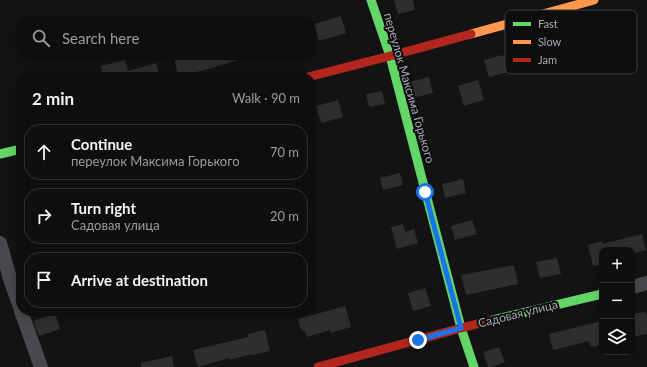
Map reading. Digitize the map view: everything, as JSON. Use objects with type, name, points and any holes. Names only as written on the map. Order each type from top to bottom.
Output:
[{"type":"street","name":"переулок Максима Горького","points":[[371,0],[390,56],[461,328],[474,367]]},
{"type":"street","points":[[558,10],[594,0]]},
{"type":"street","points":[[316,75],[505,24]]},
{"type":"street","points":[[0,154],[16,150]]},
{"type":"street","points":[[0,243],[16,296]]},
{"type":"street","points":[[635,286],[647,283]]},
{"type":"street","name":"Садовая улица","points":[[318,367],[461,328],[599,295]]},
{"type":"street","points":[[23,316],[41,367]]},
{"type":"building","points":[[394,0],[413,0],[415,10],[398,14]]},
{"type":"building","points":[[341,16],[346,33],[319,41],[316,31],[316,23]]},
{"type":"building","points":[[505,55],[505,73],[489,77],[484,60]]},
{"type":"building","points":[[125,60],[128,71],[156,63],[159,72],[102,72],[101,66]]},
{"type":"building","points":[[174,60],[238,60],[196,72],[177,72]]},
{"type":"building","points":[[429,77],[433,93],[413,98],[409,82]]},
{"type":"building","points":[[478,80],[484,100],[464,106],[458,86]]},
{"type":"building","points":[[382,91],[385,104],[369,107],[366,94]]},
{"type":"building","points":[[338,100],[343,117],[321,123],[316,106]]},
{"type":"building","points":[[400,173],[403,185],[383,190],[380,178]]},
{"type":"building","points":[[463,179],[466,193],[445,198],[442,184]]},
{"type":"building","points":[[472,220],[477,234],[455,240],[451,226]]},
{"type":"building","points":[[403,224],[405,232],[414,229],[418,243],[397,249],[391,227]]},
{"type":"building","points":[[642,234],[646,250],[635,253],[635,247],[599,247],[599,265],[593,266],[588,245],[602,241],[602,244]]},
{"type":"building","points":[[557,258],[561,274],[540,278],[536,262]]},
{"type":"building","points":[[514,265],[518,284],[466,295],[461,275]]},
{"type":"building","points":[[425,288],[431,306],[413,311],[408,293]]},
{"type":"building","points":[[345,306],[351,327],[330,333],[330,330],[307,337],[305,331],[301,330],[298,319],[316,316],[316,314]]},
{"type":"building","points":[[646,312],[647,334],[635,336],[635,314]]},
{"type":"building","points":[[47,316],[56,316],[60,329],[39,336],[33,321]]},
{"type":"building","points":[[599,322],[599,346],[591,347],[589,341],[553,350],[549,334]]},
{"type":"building","points":[[265,330],[270,351],[229,360],[229,358],[198,367],[193,350],[248,337],[248,334]]},
{"type":"building","points":[[499,347],[505,362],[488,367],[483,352]]},
{"type":"building","points":[[172,356],[174,367],[141,367],[141,363]]},
{"type":"traffic: fast","points":[[371,0],[390,56],[461,328],[474,367]]},
{"type":"traffic: fast","points":[[0,154],[16,150]]},
{"type":"traffic: fast","points":[[493,320],[599,295]]},
{"type":"traffic: slow","points":[[558,10],[594,0]]},
{"type":"traffic: slow","points":[[471,34],[505,25]]},
{"type":"traffic: jam","points":[[316,75],[471,34]]},
{"type":"traffic: jam","points":[[318,367],[493,320]]},
{"type":"route","points":[[418,340],[461,328],[425,192]]}]
